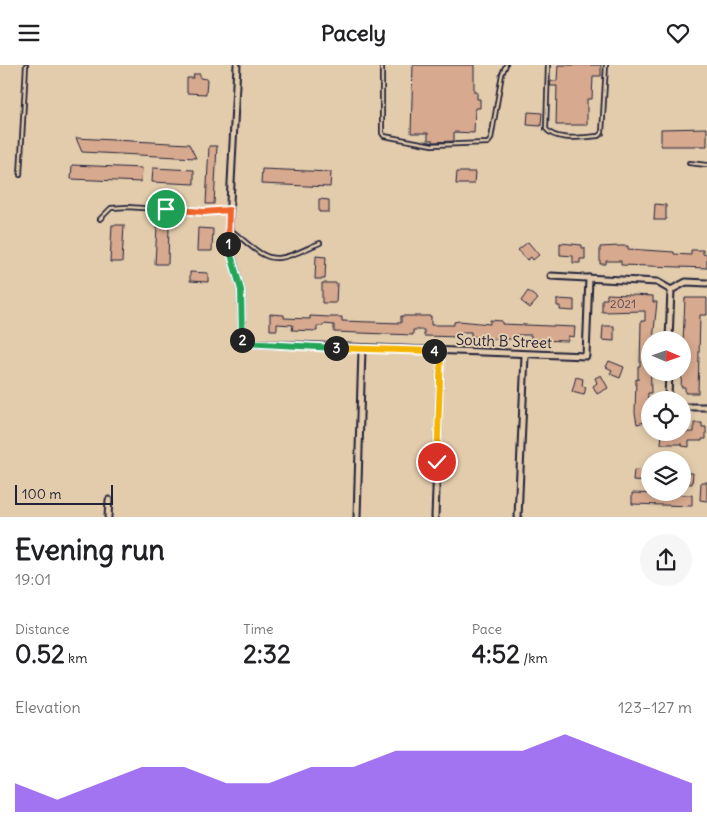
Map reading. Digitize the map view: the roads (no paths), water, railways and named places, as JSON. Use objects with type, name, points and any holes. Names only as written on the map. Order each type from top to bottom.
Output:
[{"type":"street","points":[[228,228],[237,65]]},
{"type":"street","name":"South B Street","points":[[228,228],[228,242],[241,290],[242,343],[586,356],[589,279]]},
{"type":"street","points":[[551,276],[657,282],[671,290]]},
{"type":"street","points":[[671,290],[686,282],[707,283]]},
{"type":"street","points":[[669,331],[671,290]]},
{"type":"street","points":[[357,517],[362,349]]},
{"type":"street","points":[[435,517],[441,352]]},
{"type":"street","points":[[518,517],[525,355]]},
{"type":"street","points":[[691,407],[707,407]]},
{"type":"street","points":[[108,517],[109,500]]},
{"type":"lane","points":[[20,175],[26,65]]},
{"type":"lane","points":[[382,65],[382,133],[384,136],[432,145],[488,143],[491,139],[502,74],[506,65]]},
{"type":"lane","points":[[548,65],[546,129],[554,136],[564,137],[598,136],[602,133],[606,65]]},
{"type":"lane","points":[[689,163],[707,165]]},
{"type":"lane","points":[[100,219],[111,208],[127,207],[204,212],[229,210]]},
{"type":"lane","points":[[228,228],[258,250],[274,258],[281,258],[320,243]]}]
